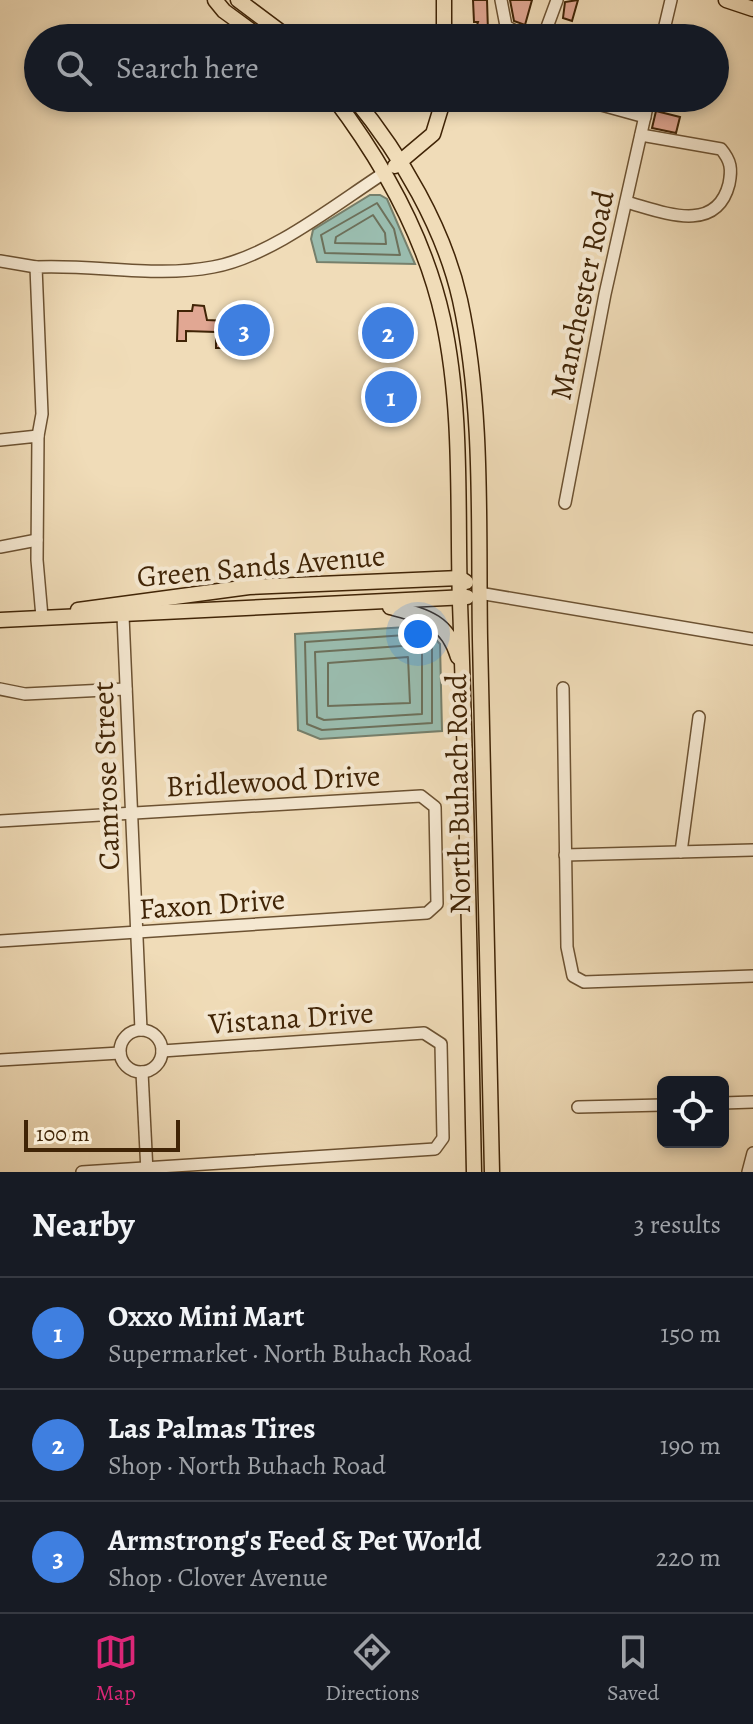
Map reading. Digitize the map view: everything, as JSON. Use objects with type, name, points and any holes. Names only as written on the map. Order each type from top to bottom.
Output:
[{"type":"main road","points":[[215,0],[242,24]]},
{"type":"main road","points":[[238,0],[270,24]]},
{"type":"main road","points":[[444,0],[444,24]]},
{"type":"main road","points":[[726,0],[753,9]]},
{"type":"main road","name":"North Buhach Road","points":[[343,112],[407,212],[443,316],[452,373],[464,681],[474,1172]]},
{"type":"main road","name":"North Buhach Road","points":[[364,112],[400,163],[435,227],[459,297],[469,348],[479,593],[492,1172]]},
{"type":"main road","points":[[384,173],[433,134],[440,112]]},
{"type":"main road","points":[[452,373],[460,378],[465,409],[474,423]]},
{"type":"main road","name":"Green Sands Avenue","points":[[42,617],[236,588],[460,578],[479,593]]},
{"type":"main road","name":"Green Sands Avenue","points":[[0,620],[374,603],[460,598],[479,593]]},
{"type":"main road","points":[[374,603],[439,622],[452,638],[464,681]]},
{"type":"street","points":[[501,0],[506,24]]},
{"type":"street","points":[[548,24],[557,0]]},
{"type":"street","points":[[665,24],[671,0]]},
{"type":"street","points":[[627,112],[645,117]]},
{"type":"street","name":"Manchester Road","points":[[565,503],[646,112]]},
{"type":"street","points":[[626,202],[671,217],[698,215],[714,210],[727,191],[730,160],[721,149],[641,135]]},
{"type":"street","points":[[0,261],[42,267],[187,270],[229,264],[255,253],[384,173]]},
{"type":"street","points":[[42,267],[42,414],[38,436],[37,540],[42,617]]},
{"type":"street","points":[[0,440],[38,436]]},
{"type":"street","points":[[0,547],[37,540]]},
{"type":"street","name":"Green Sands Avenue","points":[[479,593],[753,639]]},
{"type":"street","name":"Camrose Street","points":[[123,616],[141,1030]]},
{"type":"street","points":[[563,688],[567,947],[573,976],[584,982],[753,976]]},
{"type":"street","points":[[0,689],[25,694],[126,689]]},
{"type":"street","points":[[681,852],[699,717]]},
{"type":"street","name":"Bridlewood Drive","points":[[0,821],[421,796],[435,807],[437,904],[427,913]]},
{"type":"street","points":[[565,855],[753,850]]},
{"type":"street","name":"Faxon Drive","points":[[0,941],[427,913]]},
{"type":"street","points":[[141,1030],[153,1034],[162,1051],[154,1068],[142,1072],[125,1064],[120,1053],[128,1035],[141,1030]]},
{"type":"street","name":"Vistana Drive","points":[[147,1170],[435,1149],[443,1138],[441,1044],[424,1033],[162,1051]]},
{"type":"street","points":[[0,1060],[120,1053]]},
{"type":"street","points":[[82,1172],[147,1170],[142,1072]]},
{"type":"street","points":[[729,1103],[753,1102]]},
{"type":"street","points":[[578,1107],[657,1105]]},
{"type":"water","points":[[370,195],[387,199],[415,264],[317,262],[311,239],[313,230]]},
{"type":"water","points":[[423,626],[440,644],[442,731],[320,739],[298,730],[295,634]]},
{"type":"building","points":[[473,0],[487,0],[488,24],[474,22]]},
{"type":"building","points":[[510,0],[532,0],[525,24],[514,21]]},
{"type":"building","points":[[578,0],[572,21],[563,18],[565,2]]},
{"type":"building","points":[[656,112],[680,117],[676,133],[652,128]]},
{"type":"building","points":[[193,305],[204,306],[207,320],[272,323],[271,338],[232,337],[232,348],[216,348],[216,332],[186,331],[186,341],[177,341],[178,311],[192,311]]},
{"type":"place","name":"Armstrong's Feed & Pet World","points":[[244,330]]},
{"type":"place","name":"Las Palmas Tires","points":[[388,333]]},
{"type":"place","name":"Oxxo Mini Mart","points":[[391,397]]}]
